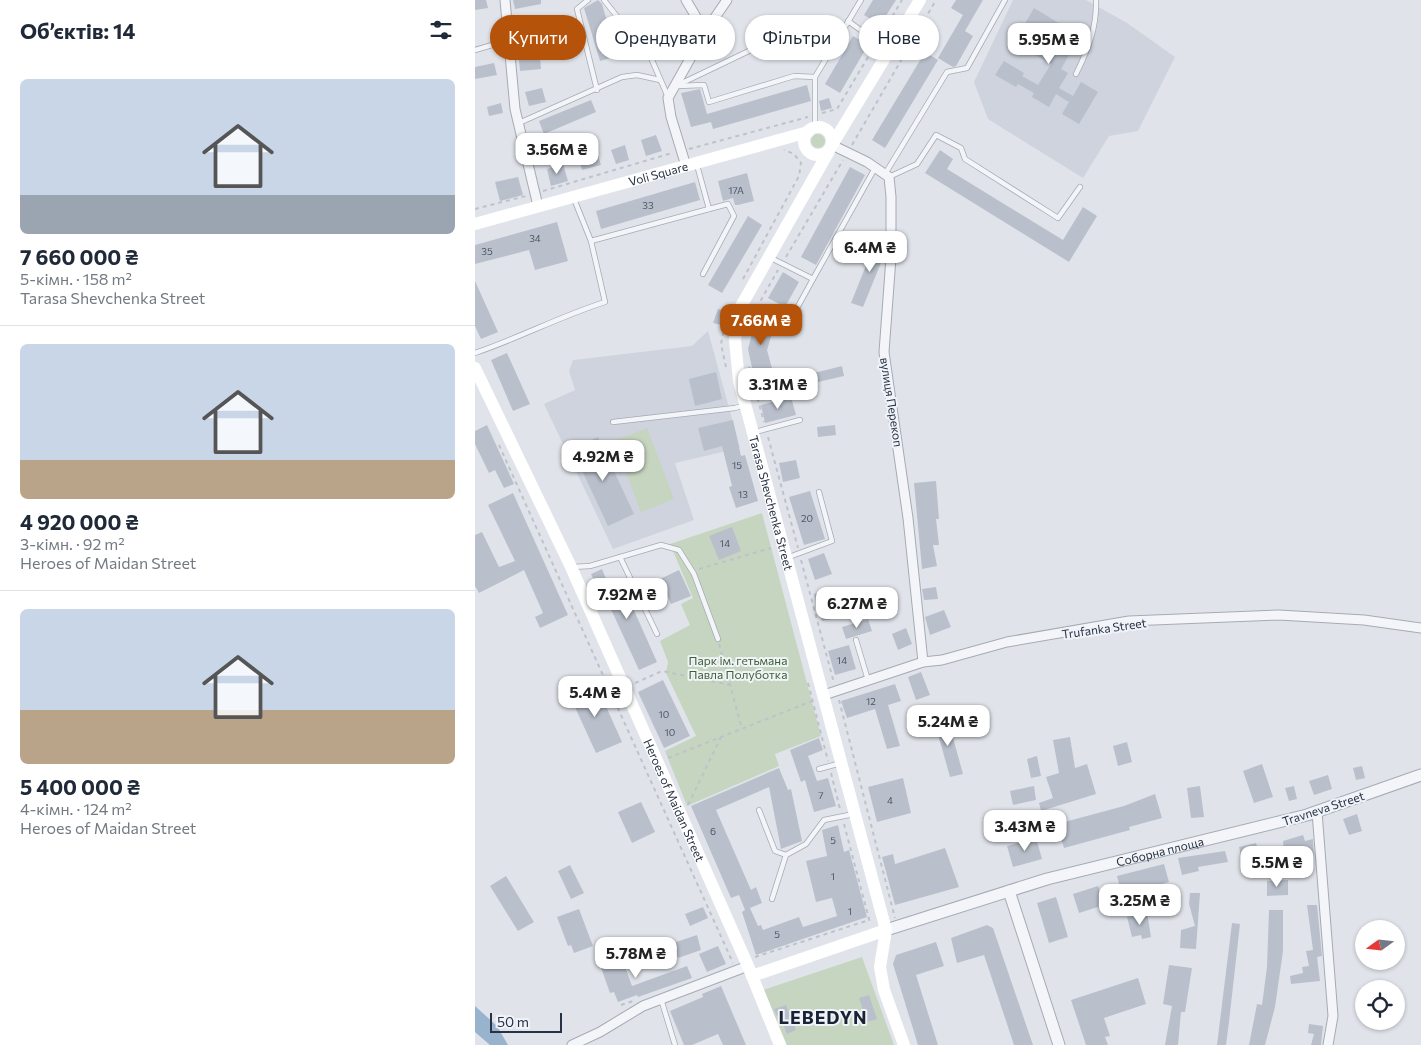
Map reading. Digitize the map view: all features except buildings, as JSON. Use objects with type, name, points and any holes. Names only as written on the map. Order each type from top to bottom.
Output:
[{"type":"main road","name":"Tarasa Shevchenka Street","points":[[911,15],[920,0]]},
{"type":"main road","name":"Tarasa Shevchenka Street","points":[[885,60],[830,148],[740,308],[735,340],[739,381],[746,404],[760,431],[830,693],[842,762],[856,814],[892,928]]},
{"type":"main road","name":"Voli Square","points":[[475,224],[537,199],[573,196],[691,165],[783,144],[815,129],[848,120]]},
{"type":"main road","points":[[783,144],[808,150],[822,155],[830,148],[831,134],[815,129],[805,139],[808,150],[816,175]]},
{"type":"main road","name":"Heroes of Maidan Street","points":[[475,368],[571,567],[780,1045]]},
{"type":"main road","points":[[892,928],[880,967],[884,990],[904,1045]]},
{"type":"main road","name":"Соборна площа","points":[[745,967],[892,928]]},
{"type":"street","points":[[505,0],[506,15]]},
{"type":"street","points":[[686,0],[695,15]]},
{"type":"street","points":[[717,15],[727,0]]},
{"type":"street","points":[[511,60],[518,124],[537,199]]},
{"type":"street","points":[[690,60],[677,86],[668,98],[671,117],[681,151],[691,165]]},
{"type":"street","points":[[830,148],[848,151],[887,175]]},
{"type":"street","name":"вулиця Перекоп","points":[[887,175],[891,197],[891,258],[884,352],[908,518],[923,662]]},
{"type":"street","name":"Trufanka Street","points":[[830,693],[923,662],[942,660],[1007,642],[1129,622],[1279,615],[1364,620],[1421,628]]},
{"type":"street","name":"Travneva Street","points":[[1223,836],[1317,812],[1421,775]]},
{"type":"street","points":[[1317,812],[1333,1016],[1328,1045]]},
{"type":"street","name":"Соборна площа","points":[[892,928],[1009,891],[1114,861],[1223,836]]},
{"type":"street","points":[[1009,891],[1059,1045]]},
{"type":"street","points":[[572,1045],[661,999],[745,967]]},
{"type":"lane","points":[[588,0],[577,10],[597,90]]},
{"type":"lane","points":[[604,0],[627,30],[648,51],[668,98]]},
{"type":"lane","points":[[849,19],[861,0]]},
{"type":"lane","points":[[887,175],[947,72],[967,68],[1005,0]]},
{"type":"lane","points":[[1076,74],[1086,55],[1096,19],[1096,0]]},
{"type":"lane","points":[[475,50],[490,46]]},
{"type":"lane","points":[[677,86],[745,54]]},
{"type":"lane","points":[[815,129],[817,114],[815,77],[825,60]]},
{"type":"lane","points":[[518,124],[597,90],[622,77],[637,75],[660,80]]},
{"type":"lane","points":[[677,86],[704,85],[709,102],[794,76],[815,77]]},
{"type":"lane","points":[[887,175],[917,164],[936,135],[961,148],[965,159],[1058,218],[1080,187]]},
{"type":"lane","points":[[691,165],[709,209]]},
{"type":"lane","points":[[796,310],[875,168]]},
{"type":"lane","points":[[475,353],[508,342],[577,311],[605,302],[591,241],[573,196]]},
{"type":"lane","points":[[591,241],[728,204],[734,216],[703,274]]},
{"type":"lane","points":[[769,257],[813,279]]},
{"type":"lane","points":[[613,422],[735,408],[746,404]]},
{"type":"lane","points":[[760,431],[800,420]]},
{"type":"lane","points":[[793,556],[832,541],[819,492]]},
{"type":"lane","points":[[571,567],[590,566],[661,546],[679,550],[692,572],[718,639]]},
{"type":"lane","points":[[620,557],[657,634]]},
{"type":"lane","points":[[856,640],[868,680]]},
{"type":"lane","points":[[819,769],[842,762]]},
{"type":"lane","points":[[759,810],[775,850],[786,855]]},
{"type":"lane","points":[[772,899],[786,855],[806,844],[824,820],[856,814]]},
{"type":"lane","points":[[661,999],[675,1045]]},
{"type":"path","points":[[893,15],[902,0]]},
{"type":"path","points":[[747,334],[757,306],[936,0]]},
{"type":"path","points":[[475,209],[537,199],[681,151],[837,109],[866,60]]},
{"type":"path","points":[[739,286],[761,242],[799,176],[801,163],[783,144]]},
{"type":"path","points":[[727,372],[721,344],[729,308]]},
{"type":"path","points":[[748,363],[760,431],[892,928]]},
{"type":"path","points":[[495,438],[745,967],[869,920]]},
{"type":"path","points":[[692,572],[771,548]]},
{"type":"path","points":[[718,639],[741,729]]},
{"type":"path","points":[[633,684],[662,671],[730,685]]},
{"type":"path","points":[[667,758],[812,701],[807,682]]},
{"type":"path","points":[[687,806],[721,737]]},
{"type":"shaded area","points":[[1013,0],[1086,0],[1127,23],[1175,57],[1138,131],[1109,136],[1083,178],[988,119],[974,82]]},
{"type":"shaded area","points":[[708,331],[740,448],[675,463],[694,520],[613,549],[544,404],[575,390],[569,371],[573,360],[692,346]]},
{"type":"green space","points":[[815,134],[821,134],[825,141],[821,148],[815,148],[811,144],[811,138]]},
{"type":"green space","points":[[647,428],[674,499],[641,512],[614,441]]},
{"type":"green space","name":"Парк ім. гетьмана Павла Полуботка","points":[[762,513],[821,736],[775,754],[779,766],[687,806],[665,751],[696,736],[666,673],[668,662],[660,641],[690,625],[681,604],[693,598],[670,544]]},
{"type":"green space","points":[[862,957],[894,1045],[787,1045],[763,990]]},
{"type":"water","points":[[475,1006],[497,1026],[508,1045],[490,1045],[475,1032]]},
{"type":"district","name":"LEBEDYN","points":[[823,1017]]}]
